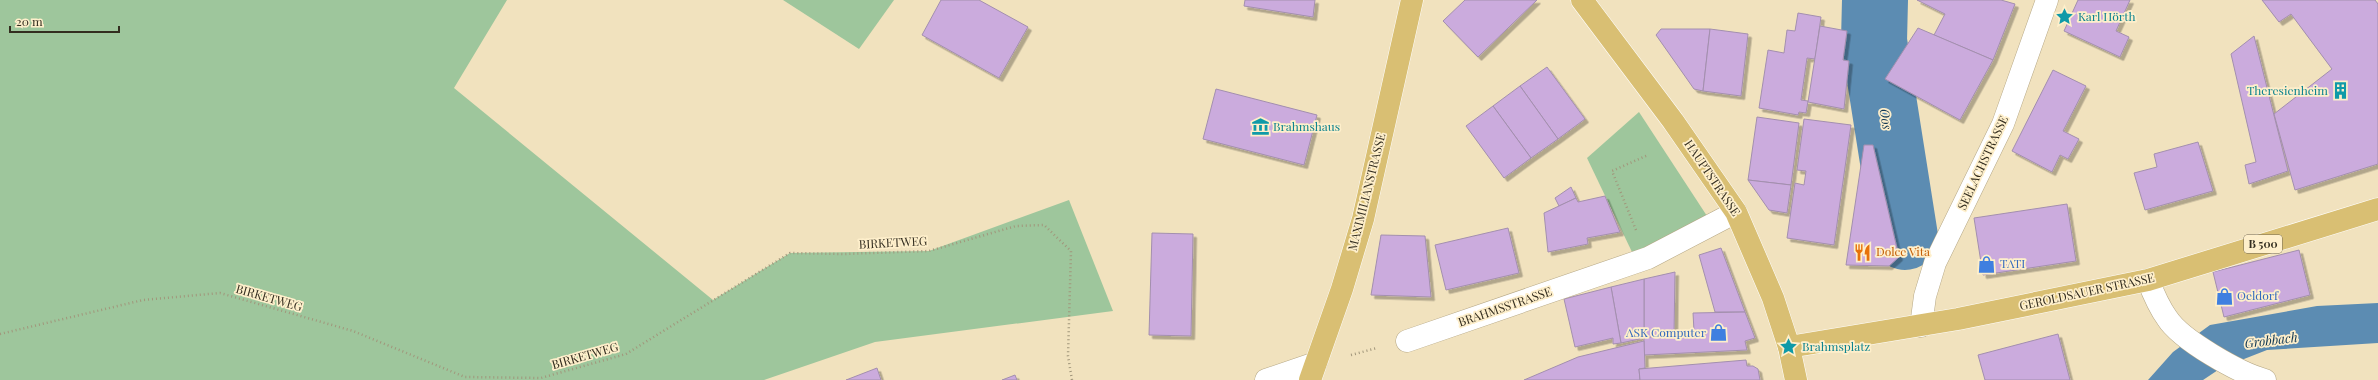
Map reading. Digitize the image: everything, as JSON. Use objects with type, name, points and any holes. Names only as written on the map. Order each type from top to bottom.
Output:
[{"type":"main road","name":"MAXIMILIANSTRASSE","points":[[1313,372],[1342,290],[1363,219],[1412,0]]},
{"type":"main road","name":"HAUPTSTRASSE","points":[[1582,0],[1673,121],[1736,212],[1773,298],[1789,347],[1796,380]]},
{"type":"main road","name":"GEROLDSAUER STRASSE","points":[[1789,347],[1920,326],[2148,280],[2378,209]]},
{"type":"street","name":"SEELACHSTRASSE","points":[[1920,326],[1924,296],[1935,263],[2003,124],[2047,0]]},
{"type":"street","name":"BRAHMSSTRASSE","points":[[1407,341],[1648,258],[1736,212]]},
{"type":"street","points":[[2148,280],[2167,319],[2184,337],[2232,366],[2265,380]]},
{"type":"street","points":[[1266,380],[1313,372]]},
{"type":"path","points":[[1648,155],[1612,171],[1648,258]]},
{"type":"path","name":"BIRKETWEG","points":[[0,334],[143,300],[220,293],[354,332],[465,377],[541,378],[626,354],[790,253],[843,254],[929,251],[1016,226],[1044,225],[1070,251],[1068,356],[1072,380]]},
{"type":"path","points":[[1313,372],[1407,341]]},
{"type":"green space","points":[[0,0],[507,0],[454,88],[713,300],[790,253],[929,251],[1069,200],[1113,311],[875,342],[764,380],[0,380]]},
{"type":"green space","points":[[783,0],[894,0],[859,49]]},
{"type":"green space","points":[[1639,112],[1707,216],[1657,243],[1632,252],[1587,158]]},
{"type":"water","name":"Grobbach","points":[[2378,303],[2378,343],[2267,350],[2221,368],[2203,380],[2148,380],[2173,352],[2210,325],[2317,306]]},
{"type":"building","points":[[941,0],[979,0],[1028,27],[999,78],[922,35]]},
{"type":"building","points":[[1245,0],[1315,0],[1313,17],[1244,6]]},
{"type":"building","points":[[1465,0],[1537,0],[1478,57],[1443,21]]},
{"type":"building","points":[[1917,0],[2001,0],[2015,4],[1993,60],[1934,35],[1945,14]]},
{"type":"building","points":[[2078,0],[2130,0],[2116,31],[2129,37],[2120,57],[2064,31]]},
{"type":"building","name":"Theresienheim","points":[[2262,0],[2375,0],[2378,4],[2378,164],[2295,190],[2274,114],[2332,69],[2291,14],[2279,22]]},
{"type":"building","points":[[1798,13],[1821,17],[1815,59],[1807,58],[1801,100],[1808,101],[1806,113],[1799,112],[1798,115],[1759,108],[1768,50],[1784,53],[1787,30],[1795,31]]},
{"type":"building","points":[[1820,26],[1847,31],[1843,60],[1849,61],[1844,109],[1808,102]]},
{"type":"building","points":[[1918,28],[1993,60],[1960,120],[1885,79]]},
{"type":"building","points":[[1661,29],[1710,29],[1703,91],[1694,89],[1656,35]]},
{"type":"building","points":[[1710,29],[1748,34],[1741,96],[1703,91]]},
{"type":"building","points":[[2254,36],[2288,171],[2249,184],[2245,165],[2256,162],[2231,54]]},
{"type":"building","points":[[1547,67],[1585,119],[1558,139],[1520,86]]},
{"type":"building","points":[[2053,70],[2086,86],[2063,131],[2079,139],[2068,159],[2060,155],[2052,172],[2012,151]]},
{"type":"building","points":[[1520,86],[1558,139],[1531,158],[1493,106]]},
{"type":"building","name":"Brahmshaus","points":[[1216,89],[1317,115],[1304,165],[1203,139]]},
{"type":"building","points":[[1493,106],[1531,158],[1504,178],[1466,126]]},
{"type":"building","points":[[1757,117],[1799,123],[1791,185],[1748,180]]},
{"type":"building","points":[[1804,119],[1851,125],[1834,245],[1787,238],[1795,183],[1804,185],[1806,171],[1797,170]]},
{"type":"building","points":[[2198,142],[2213,191],[2145,210],[2134,173],[2157,167],[2154,154]]},
{"type":"building","points":[[1864,145],[1873,145],[1899,257],[1889,266],[1846,265]]},
{"type":"building","points":[[1748,180],[1791,185],[1787,213],[1769,210]]},
{"type":"building","points":[[1571,187],[1576,198],[1559,206],[1555,198]]},
{"type":"building","points":[[1605,196],[1620,232],[1587,238],[1588,244],[1548,252],[1544,213],[1576,198],[1578,202]]},
{"type":"building","points":[[2067,204],[2076,261],[1983,275],[1974,218]]},
{"type":"building","points":[[1508,228],[1519,273],[1446,290],[1435,245]]},
{"type":"building","points":[[1152,233],[1193,234],[1191,336],[1149,335]]},
{"type":"building","points":[[1381,235],[1425,236],[1431,297],[1371,295]]},
{"type":"building","points":[[1721,248],[1745,312],[1715,312],[1699,255]]},
{"type":"building","points":[[2299,250],[2310,295],[2224,317],[2213,272]]},
{"type":"building","points":[[1675,272],[1674,334],[1644,338],[1644,279]]},
{"type":"building","points":[[1644,279],[1644,338],[1621,343],[1611,287]]},
{"type":"building","points":[[1611,287],[1621,343],[1613,344],[1613,338],[1575,347],[1564,299]]},
{"type":"building","name":"ASK Computer","points":[[1745,312],[1755,338],[1745,341],[1747,350],[1644,355],[1644,338],[1694,331],[1693,313]]},
{"type":"building","points":[[2058,334],[2070,380],[1985,380],[1978,355]]},
{"type":"building","points":[[1644,341],[1645,368],[1639,369],[1640,380],[1524,380],[1578,357]]},
{"type":"building","points":[[1746,360],[1747,366],[1753,366],[1758,369],[1760,380],[1640,380],[1639,369]]},
{"type":"building","points":[[877,368],[881,380],[846,380]]},
{"type":"building","points":[[1015,375],[1017,380],[1002,380]]},
{"type":"waterway","name":"Oos","points":[[1875,0],[1874,41],[1905,237]]},
{"type":"place","name":"Karl Hörth","points":[[2065,17]]},
{"type":"place","name":"Theresienheim","points":[[2341,91]]},
{"type":"place","name":"Brahmshaus","points":[[1260,127]]},
{"type":"place","name":"Dolce Vita","points":[[1863,252]]},
{"type":"place","name":"TATI","points":[[1987,264]]},
{"type":"place","name":"Oeldorf","points":[[2224,296]]},
{"type":"place","name":"ASK Computer","points":[[1719,333]]},
{"type":"place","name":"Brahmsplatz","points":[[1789,347]]}]
